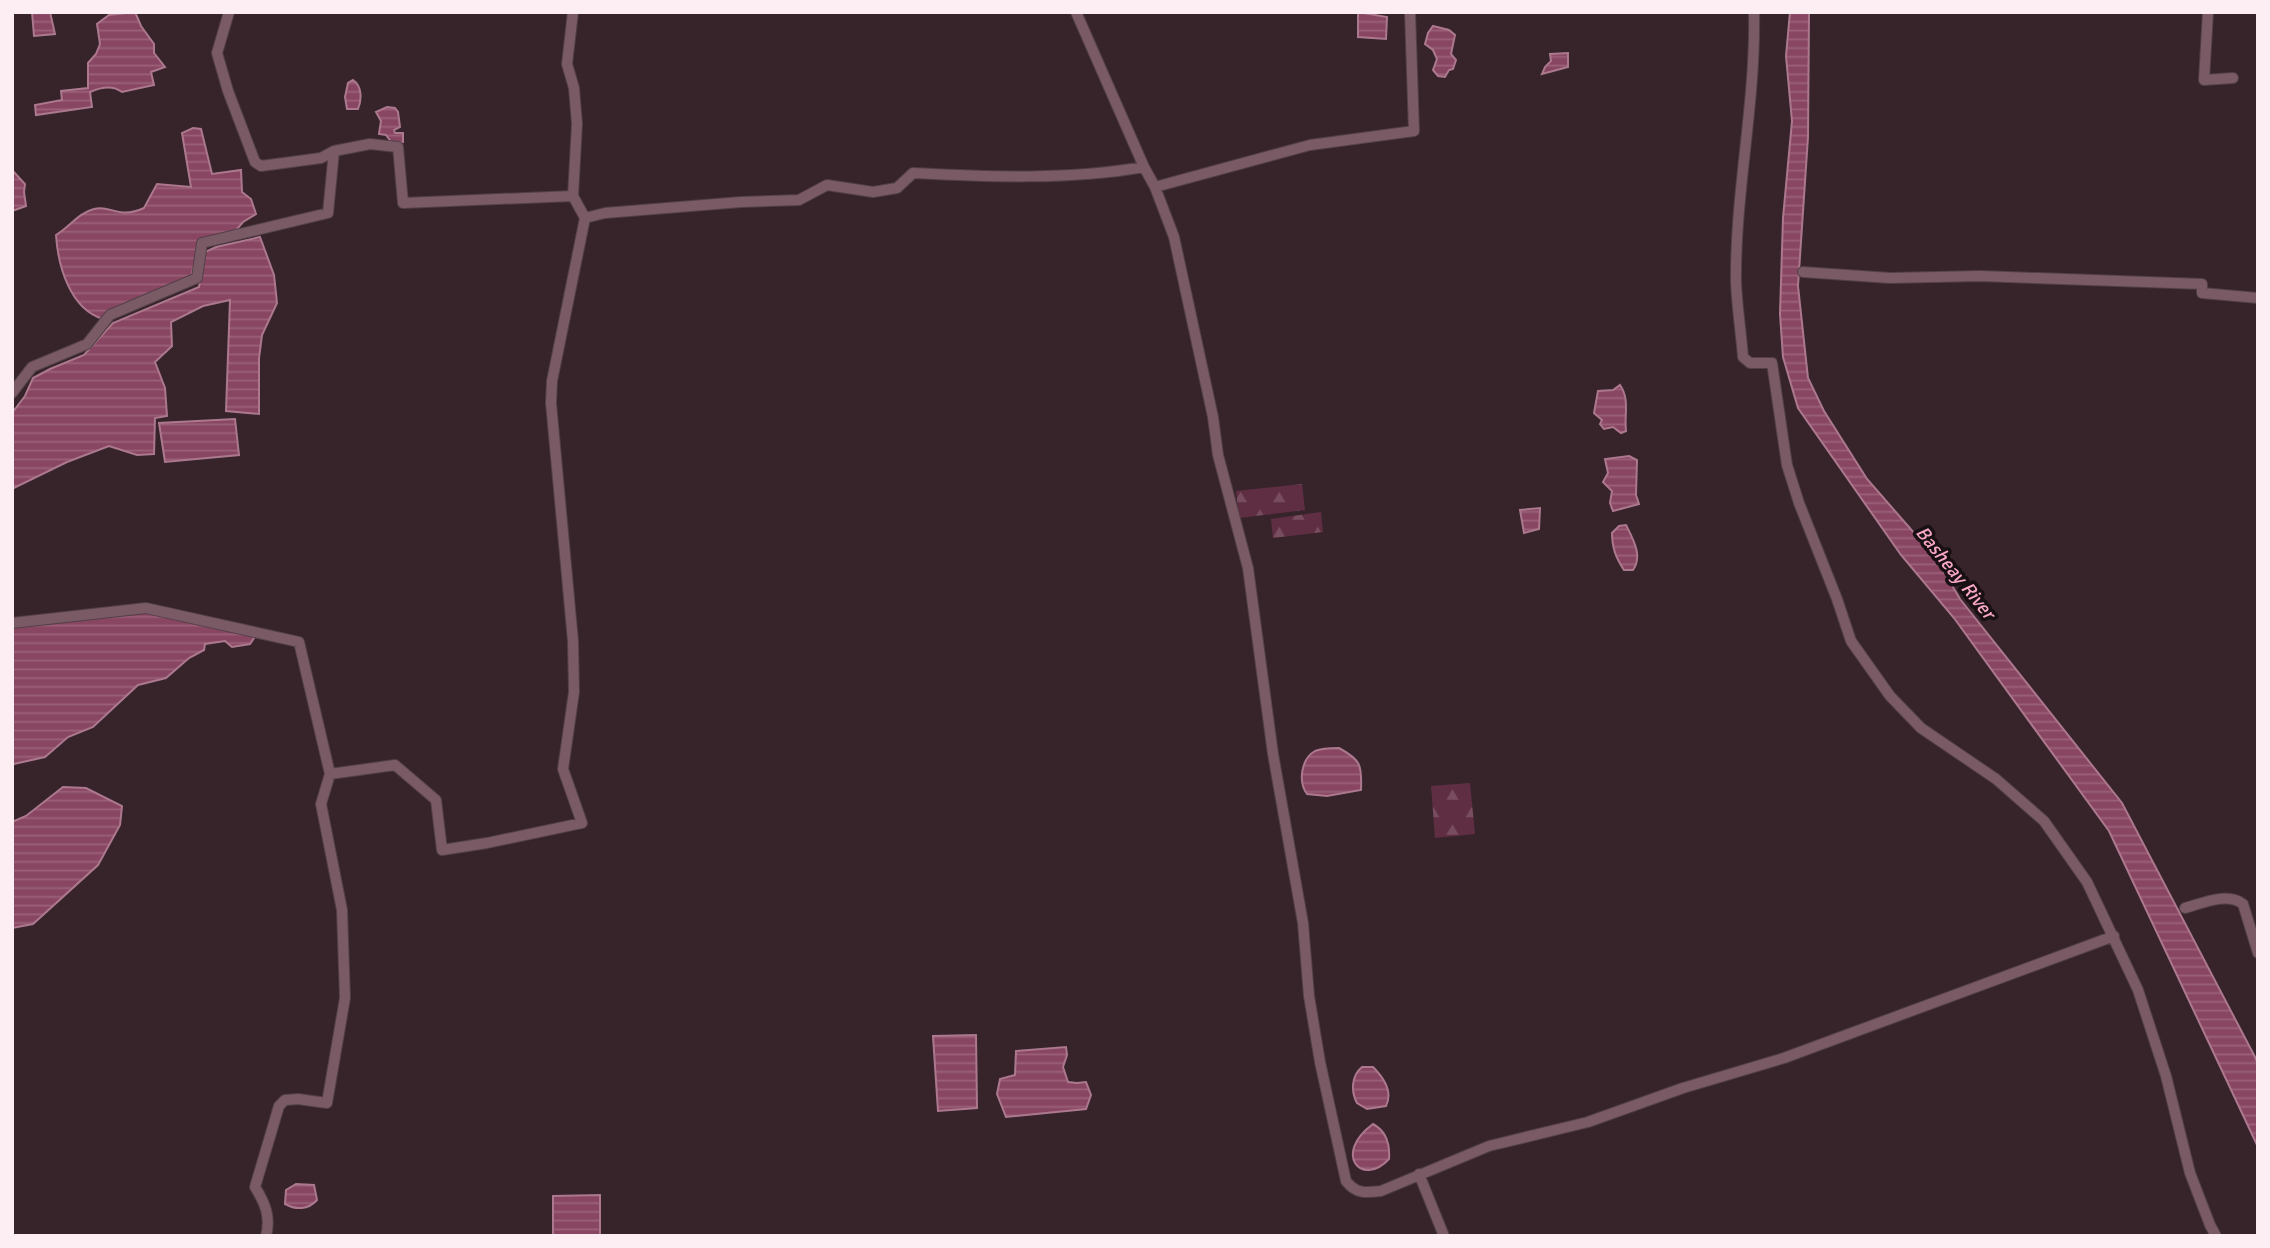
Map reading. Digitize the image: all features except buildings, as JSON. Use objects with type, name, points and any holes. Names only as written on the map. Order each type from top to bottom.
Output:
[{"type":"street","points":[[229,12],[217,53],[228,91],[255,162],[261,166],[321,158],[334,151],[370,144],[398,147],[403,203],[573,196]]},
{"type":"street","points":[[330,774],[395,765],[436,800],[442,850],[582,823],[564,769],[574,692],[573,641],[551,403],[552,381],[585,218],[573,196],[576,124],[574,88],[567,64],[573,12]]},
{"type":"street","points":[[1076,12],[1155,187],[1174,237],[1204,372],[1220,466],[1248,568],[1273,754],[1303,923],[1309,996],[1320,1062],[1346,1181],[1353,1190],[1366,1193],[1381,1191],[1489,1146],[1588,1122],[1683,1088],[1784,1058],[2114,936]]},
{"type":"street","points":[[1155,187],[1310,145],[1414,131],[1410,12]]},
{"type":"street","points":[[1754,12],[1753,92],[1742,185],[1736,282],[1743,357],[1750,363],[1772,363],[1787,465],[1851,641],[1889,696],[1921,728],[1996,779],[2044,821],[2087,882],[2138,990],[2166,1076],[2190,1173],[2216,1236]]},
{"type":"street","points":[[2208,12],[2204,79],[2233,78]]},
{"type":"street","points":[[12,393],[32,367],[87,344],[110,314],[197,278],[202,243],[328,213],[334,151]]},
{"type":"street","points":[[585,218],[606,213],[799,200],[827,186],[873,192],[897,188],[913,173],[1107,174],[1144,167]]},
{"type":"street","points":[[1803,272],[1890,278],[1980,276],[2202,284],[2202,293],[2258,298]]},
{"type":"street","points":[[12,623],[146,608],[299,642],[330,774],[321,804],[342,910],[345,951],[343,1011],[327,1103],[298,1099],[285,1100],[279,1106],[256,1186],[268,1212],[266,1236]]},
{"type":"street","points":[[2185,908],[2226,898],[2240,901],[2244,904],[2258,953]]},
{"type":"street","points":[[1419,1174],[1444,1236]]},
{"type":"green space","points":[[1302,484],[1305,510],[1239,518],[1236,491]]},
{"type":"green space","points":[[1321,512],[1323,532],[1273,538],[1271,519]]},
{"type":"green space","points":[[1470,783],[1475,834],[1435,838],[1431,786]]},
{"type":"shaded area","points":[[32,12],[50,12],[55,34],[34,36]]},
{"type":"shaded area","points":[[135,12],[154,44],[154,53],[165,67],[151,72],[154,85],[122,92],[111,88],[98,89],[90,92],[92,107],[36,115],[35,105],[62,100],[61,91],[88,88],[88,63],[100,44],[97,24],[109,15]]},
{"type":"shaded area","points":[[1358,12],[1387,17],[1386,39],[1358,37]]},
{"type":"shaded area","points":[[1790,12],[1809,12],[1808,137],[1798,286],[1808,378],[1824,411],[1867,479],[1936,558],[1960,599],[2122,803],[2258,1064],[2258,1147],[2109,831],[1954,618],[1901,555],[1798,408],[1783,357],[1780,314],[1783,218],[1792,121],[1786,56]]},
{"type":"shaded area","points":[[1433,26],[1449,30],[1455,35],[1451,54],[1456,60],[1453,69],[1449,70],[1445,77],[1438,76],[1433,70],[1437,59],[1433,50],[1425,44]]},
{"type":"shaded area","points":[[1568,53],[1568,67],[1542,74],[1551,61],[1550,54]]},
{"type":"shaded area","points":[[353,80],[360,89],[360,101],[358,109],[347,109],[345,97],[348,83]]},
{"type":"shaded area","points":[[387,107],[395,108],[398,112],[400,127],[394,130],[395,133],[403,133],[403,142],[392,143],[386,135],[379,134],[381,121],[376,112]]},
{"type":"shaded area","points":[[193,128],[201,129],[212,174],[241,170],[242,192],[251,199],[256,214],[243,222],[232,235],[199,245],[190,281],[103,319],[92,314],[82,306],[68,285],[56,235],[94,209],[105,208],[127,213],[144,208],[157,184],[191,187],[182,133]]},
{"type":"shaded area","points":[[12,170],[25,184],[26,206],[12,211]]},
{"type":"shaded area","points":[[260,237],[274,275],[277,303],[262,335],[259,358],[259,414],[226,411],[230,300],[203,306],[171,322],[172,346],[155,362],[165,388],[167,416],[155,418],[154,454],[137,455],[109,446],[67,462],[12,489],[12,413],[25,396],[33,378],[84,355],[113,323],[199,287],[203,253],[216,247]]},
{"type":"shaded area","points":[[1620,385],[1626,407],[1626,431],[1621,433],[1613,427],[1604,429],[1600,424],[1602,420],[1594,413],[1598,391],[1613,390]]},
{"type":"shaded area","points":[[235,419],[239,455],[165,462],[159,423]]},
{"type":"shaded area","points":[[1629,456],[1637,460],[1636,495],[1639,504],[1613,511],[1610,503],[1612,491],[1603,482],[1608,473],[1605,459]]},
{"type":"shaded area","points":[[1540,508],[1539,529],[1524,533],[1520,510]]},
{"type":"shaded area","points":[[1626,525],[1637,553],[1633,570],[1624,570],[1613,543],[1612,533],[1619,526]]},
{"type":"shaded area","points":[[142,609],[249,632],[254,638],[250,644],[232,647],[225,641],[205,644],[204,650],[189,658],[166,678],[138,685],[93,727],[68,737],[45,757],[12,766],[12,625]]},
{"type":"shaded area","points":[[1339,748],[1359,764],[1361,790],[1327,796],[1307,794],[1302,783],[1302,771],[1307,759],[1315,751]]},
{"type":"shaded area","points":[[63,787],[86,788],[122,806],[120,825],[98,865],[33,924],[12,928],[12,822],[26,816]]},
{"type":"shaded area","points":[[976,1035],[977,1108],[938,1111],[933,1036]]},
{"type":"shaded area","points":[[1066,1047],[1067,1055],[1063,1067],[1068,1082],[1086,1082],[1091,1095],[1086,1109],[1006,1117],[997,1094],[1000,1079],[1015,1075],[1016,1051]]},
{"type":"shaded area","points":[[1362,1067],[1373,1067],[1383,1080],[1388,1090],[1386,1106],[1367,1109],[1357,1103],[1353,1084]]},
{"type":"shaded area","points":[[1373,1124],[1381,1130],[1386,1139],[1389,1159],[1379,1167],[1361,1169],[1353,1156],[1354,1146]]},
{"type":"shaded area","points":[[296,1184],[314,1185],[317,1200],[302,1208],[285,1204],[286,1190]]},
{"type":"shaded area","points":[[600,1195],[600,1236],[553,1236],[553,1196]]},
{"type":"water label","name":"Basheay River","points":[[1956,572]]}]
